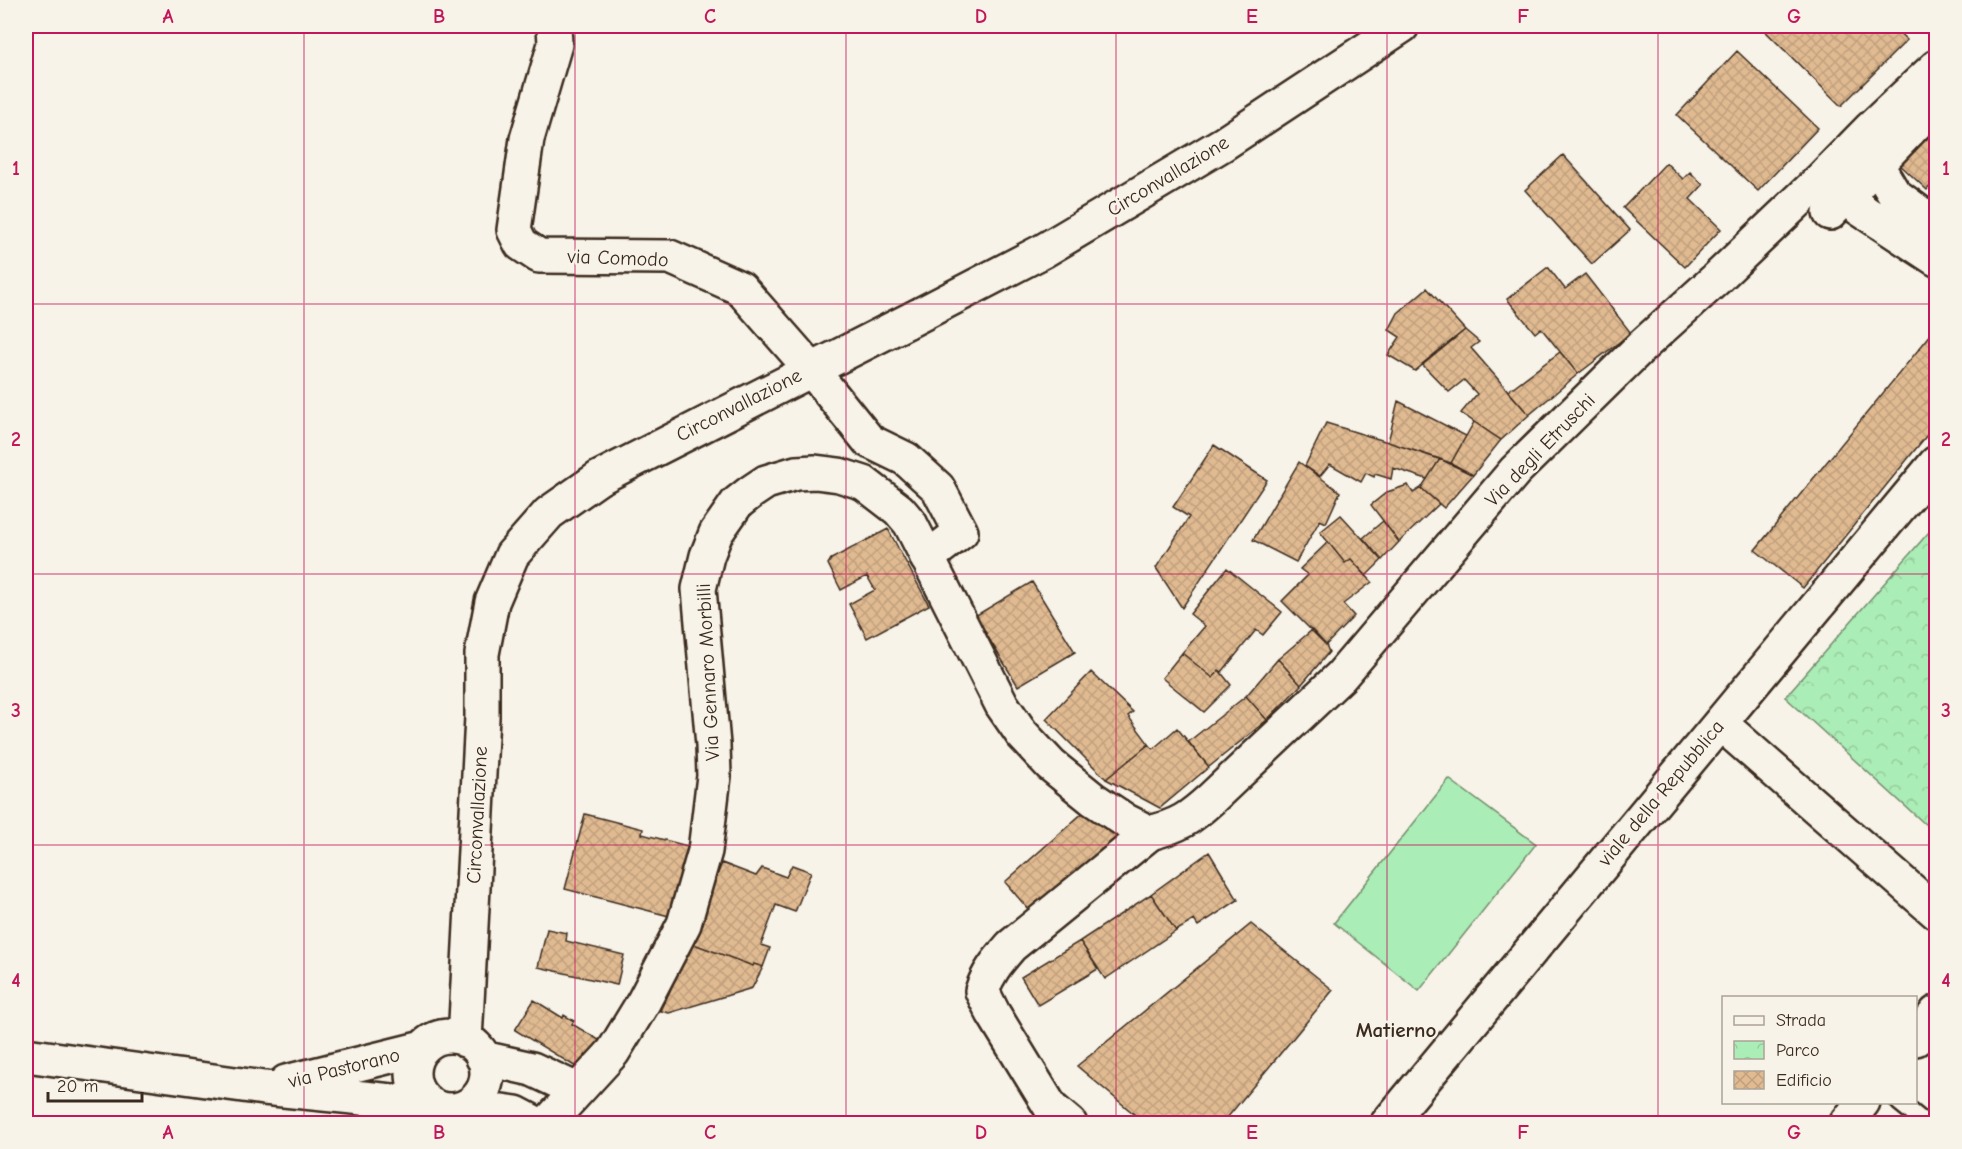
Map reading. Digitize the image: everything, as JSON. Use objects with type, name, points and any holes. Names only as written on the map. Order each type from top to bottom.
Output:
[{"type":"street","name":"via Comodo","points":[[554,26],[555,44],[525,150],[514,230],[521,244],[539,256],[670,257],[740,288],[811,369],[869,441],[906,459],[938,488],[961,532],[927,558]]},
{"type":"street","name":"Circonvallazione","points":[[474,1049],[482,654],[492,602],[512,555],[549,513],[599,478],[1043,250],[1223,144],[1402,26]]},
{"type":"street","name":"Via degli Etruschi","points":[[1150,833],[1174,826],[1192,816],[1341,676],[1515,471],[1642,346],[1723,272],[1936,68]]},
{"type":"street","points":[[1936,103],[1839,204],[1860,209],[1936,259]]},
{"type":"street","points":[[1877,165],[1894,194],[1922,217],[1936,225]]},
{"type":"street","name":"viale della Repubblica","points":[[1387,1124],[1936,463]]},
{"type":"street","name":"Via Gennaro Morbilli","points":[[547,1124],[614,1052],[644,1001],[684,924],[705,851],[714,776],[699,589],[710,548],[726,517],[737,503],[773,480],[796,473],[815,472],[839,475],[864,483],[899,510],[910,523],[1002,705],[1022,734],[1051,765],[1093,799],[1150,833]]},
{"type":"street","points":[[1720,723],[1936,912]]},
{"type":"street","points":[[1053,1118],[982,991],[996,963],[1011,946],[1150,833]]},
{"type":"street","points":[[1917,1038],[1936,1013]]},
{"type":"street","points":[[474,1049],[486,1069],[486,1080],[476,1099],[467,1106],[455,1110],[432,1105],[423,1098],[416,1089],[413,1079],[413,1067],[417,1056],[431,1042],[448,1036],[474,1049],[532,1069],[577,1090]]},
{"type":"street","name":"via Pastorano","points":[[264,1088],[423,1048]]},
{"type":"street","name":"via Pastorano","points":[[26,1055],[264,1088],[432,1105]]},
{"type":"street","points":[[1846,1124],[1861,1104]]},
{"type":"street","points":[[467,1106],[516,1113],[537,1124]]},
{"type":"lane","points":[[1901,1104],[1926,1124]]},
{"type":"green space","points":[[1936,524],[1936,834],[1785,697]]},
{"type":"green space","points":[[1449,779],[1536,844],[1419,991],[1334,923]]},
{"type":"building","points":[[1760,26],[1892,26],[1907,40],[1841,106]]},
{"type":"building","points":[[1737,51],[1818,128],[1758,191],[1677,115]]},
{"type":"building","points":[[1925,132],[1936,145],[1936,179],[1927,190],[1897,162]]},
{"type":"building","points":[[1563,155],[1630,230],[1592,264],[1525,190]]},
{"type":"building","points":[[1666,163],[1683,179],[1690,172],[1703,185],[1690,199],[1721,229],[1685,267],[1623,208]]},
{"type":"building","points":[[1548,267],[1565,289],[1585,274],[1631,333],[1578,374],[1541,328],[1535,333],[1507,299]]},
{"type":"building","points":[[1427,288],[1465,330],[1415,371],[1388,355],[1400,337],[1389,330],[1398,313]]},
{"type":"building","points":[[1936,328],[1936,424],[1803,588],[1755,550]]},
{"type":"building","points":[[1465,330],[1479,342],[1471,348],[1529,415],[1501,440],[1461,413],[1477,394],[1464,380],[1449,392],[1422,364]]},
{"type":"building","points":[[1560,352],[1578,374],[1529,415],[1508,391]]},
{"type":"building","points":[[1398,401],[1466,436],[1451,463],[1388,442]]},
{"type":"building","points":[[1474,422],[1501,440],[1473,475],[1451,463]]},
{"type":"building","points":[[1326,423],[1440,459],[1427,479],[1393,468],[1391,479],[1375,474],[1374,477],[1366,473],[1361,482],[1330,464],[1320,476],[1305,466]]},
{"type":"building","points":[[1214,445],[1267,480],[1182,608],[1156,568],[1189,517],[1173,507]]},
{"type":"building","points":[[1440,459],[1473,475],[1444,508],[1421,488]]},
{"type":"building","points":[[1299,462],[1340,492],[1326,523],[1320,520],[1296,562],[1253,540]]},
{"type":"building","points":[[1408,485],[1413,493],[1421,488],[1439,504],[1399,542],[1371,505],[1387,492]]},
{"type":"building","points":[[1341,515],[1382,560],[1366,576],[1351,559],[1345,563],[1320,532]]},
{"type":"building","points":[[1383,521],[1399,542],[1382,560],[1363,538]]},
{"type":"building","points":[[888,529],[929,605],[867,638],[849,604],[875,590],[867,576],[841,590],[828,564],[831,559]]},
{"type":"building","points":[[1328,542],[1345,563],[1351,559],[1372,582],[1343,604],[1354,616],[1326,645],[1282,601],[1308,575],[1300,569]]},
{"type":"building","points":[[1227,568],[1282,612],[1263,635],[1256,630],[1222,672],[1219,670],[1213,678],[1182,653],[1205,626],[1190,614]]},
{"type":"building","points":[[1032,582],[1075,652],[1018,686],[975,616]]},
{"type":"building","points":[[1312,630],[1326,645],[1329,652],[1301,685],[1278,659]]},
{"type":"building","points":[[1182,653],[1213,678],[1219,670],[1231,685],[1204,712],[1162,678]]},
{"type":"building","points":[[1278,659],[1301,685],[1267,720],[1246,696]]},
{"type":"building","points":[[1091,672],[1133,712],[1128,716],[1149,744],[1106,779],[1046,719]]},
{"type":"building","points":[[1246,696],[1267,720],[1209,767],[1188,742]]},
{"type":"building","points":[[1177,728],[1209,767],[1160,808],[1106,779],[1149,744],[1153,749]]},
{"type":"building","points":[[1086,810],[1122,839],[1033,915],[1005,882]]},
{"type":"building","points":[[585,814],[643,829],[642,834],[691,847],[673,917],[565,889]]},
{"type":"building","points":[[1209,852],[1238,900],[1198,926],[1194,920],[1176,931],[1151,894]]},
{"type":"building","points":[[722,863],[756,876],[762,868],[786,877],[792,865],[811,872],[795,912],[776,905],[761,945],[770,948],[763,967],[754,964],[753,966],[691,943]]},
{"type":"building","points":[[1151,894],[1176,931],[1105,979],[1080,941]]},
{"type":"building","points":[[1251,924],[1333,990],[1222,1124],[1146,1124],[1077,1066]]},
{"type":"building","points":[[547,929],[567,933],[566,941],[624,955],[617,985],[538,967]]},
{"type":"building","points":[[1080,941],[1098,969],[1038,1005],[1021,977]]},
{"type":"building","points":[[691,943],[753,966],[754,964],[763,967],[752,988],[669,1013],[661,1011]]},
{"type":"building","points":[[534,1000],[563,1018],[564,1015],[574,1021],[572,1024],[599,1040],[581,1070],[515,1030]]},
{"type":"district","name":"Matierno","points":[[1396,1030]]}]
